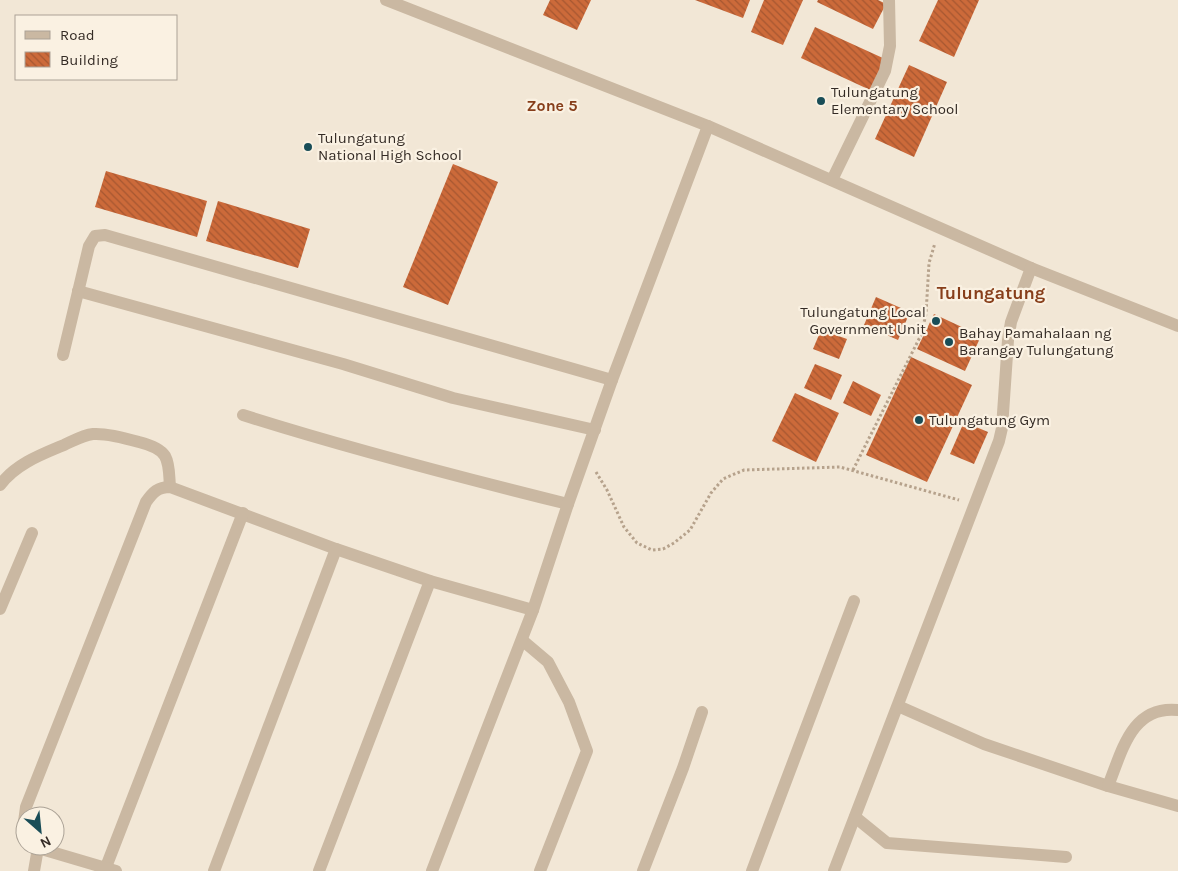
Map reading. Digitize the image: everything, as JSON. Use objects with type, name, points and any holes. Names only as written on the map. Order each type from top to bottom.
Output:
[{"type":"street","points":[[386,0],[708,126],[1031,268],[1178,326]]},
{"type":"street","points":[[832,180],[884,71],[890,46],[889,0]]},
{"type":"street","points":[[432,871],[522,640],[612,380],[708,126]]},
{"type":"street","points":[[64,355],[89,246],[96,236],[105,235],[612,380]]},
{"type":"street","points":[[834,871],[999,441],[1002,428],[1005,362],[1010,331],[1031,268]]},
{"type":"street","points":[[78,291],[342,364],[453,398],[595,430]]},
{"type":"street","points":[[243,415],[310,436],[568,504]]},
{"type":"street","points":[[0,485],[18,467],[36,457],[86,435],[102,434],[140,442],[160,451],[168,463],[170,487]]},
{"type":"street","points":[[26,806],[146,502],[153,492],[161,487],[170,487],[336,549],[430,581],[533,610]]},
{"type":"street","points":[[65,855],[111,869],[243,513]]},
{"type":"street","points":[[2,601],[32,533]]},
{"type":"street","points":[[214,871],[336,549]]},
{"type":"street","points":[[319,871],[430,581]]},
{"type":"street","points":[[752,871],[854,601]]},
{"type":"street","points":[[522,640],[548,662],[569,702],[587,751],[540,871]]},
{"type":"street","points":[[898,706],[984,744],[1108,786],[1177,805]]},
{"type":"street","points":[[1108,786],[1128,736],[1140,720],[1156,712],[1171,709],[1178,710]]},
{"type":"street","points":[[643,871],[683,768],[702,712]]},
{"type":"street","points":[[855,817],[887,843],[1066,857]]},
{"type":"street","points":[[34,871],[36,856]]},
{"type":"path","points":[[853,470],[921,335],[926,314],[929,263],[940,227]]},
{"type":"path","points":[[586,456],[607,490],[624,527],[637,543],[652,550],[663,549],[690,530],[711,493],[723,479],[744,470],[840,467],[974,505]]},
{"type":"building","points":[[550,0],[591,0],[577,30],[543,15]]},
{"type":"building","points":[[695,0],[750,0],[743,18]]},
{"type":"building","points":[[764,0],[803,0],[783,45],[751,32]]},
{"type":"building","points":[[818,0],[878,0],[886,4],[873,29],[817,2]]},
{"type":"building","points":[[938,0],[979,0],[954,57],[919,41]]},
{"type":"building","points":[[815,27],[885,59],[870,90],[801,58]]},
{"type":"building","points":[[909,65],[947,82],[914,157],[875,139]]},
{"type":"building","points":[[453,164],[498,182],[448,305],[403,287]]},
{"type":"building","points":[[106,171],[207,201],[197,237],[95,207]]},
{"type":"building","points":[[218,201],[310,229],[298,268],[206,241]]},
{"type":"building","points":[[876,297],[910,312],[898,340],[864,325]]},
{"type":"building","name":"Bahay Pamahalaan ng Barangay Tulungatung","points":[[934,314],[981,336],[965,371],[917,349]]},
{"type":"building","points":[[821,330],[847,339],[839,359],[813,349]]},
{"type":"building","name":"Tulungatung Gym","points":[[911,357],[972,385],[927,482],[866,455]]},
{"type":"building","points":[[815,364],[842,375],[831,400],[804,388]]},
{"type":"building","points":[[853,381],[881,395],[871,416],[843,403]]},
{"type":"building","points":[[795,393],[839,413],[816,462],[772,441]]},
{"type":"building","points":[[964,422],[988,432],[974,464],[950,454]]},
{"type":"place","name":"Tulungatung Elementary School","points":[[821,101]]},
{"type":"place","name":"Tulungatung National High School","points":[[308,147]]},
{"type":"place","name":"Tulungatung Local Government Unit","points":[[936,321]]},
{"type":"place","name":"Bahay Pamahalaan ng Barangay Tulungatung","points":[[949,342]]},
{"type":"place","name":"Tulungatung Gym","points":[[919,420]]},
{"type":"district","name":"Zone 5","points":[[552,105]]},
{"type":"district","name":"Tulungatung","points":[[991,293]]}]
